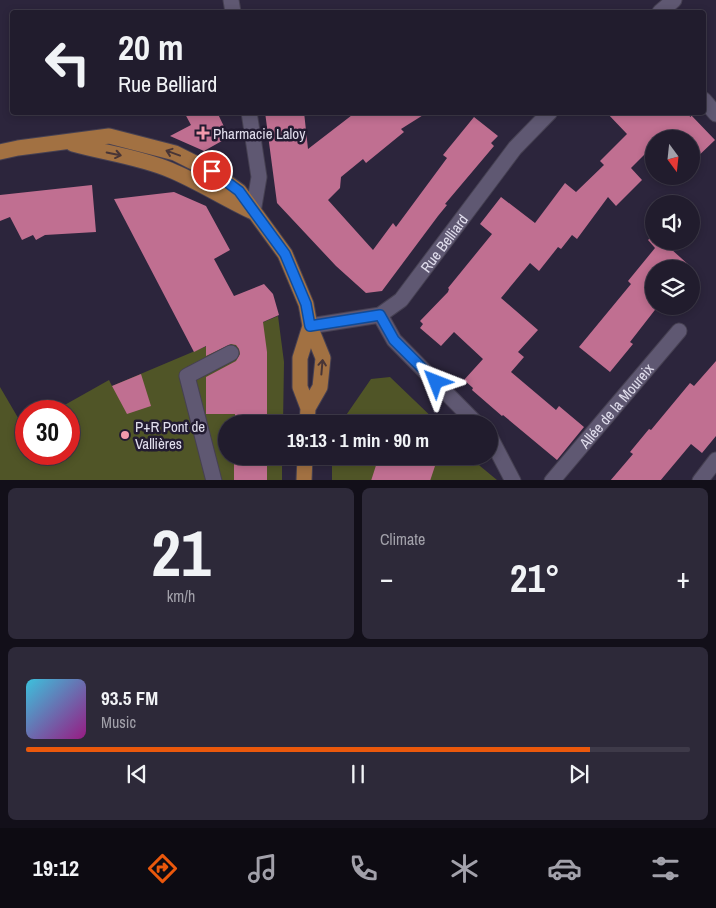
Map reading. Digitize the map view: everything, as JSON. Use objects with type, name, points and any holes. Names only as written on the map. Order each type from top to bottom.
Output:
[{"type":"main road","points":[[0,152],[66,142],[134,158],[169,169],[253,212],[285,254],[306,304],[310,326],[323,358],[320,387],[308,408]]},
{"type":"main road","points":[[308,415],[308,408],[300,388],[300,358],[310,326]]},
{"type":"main road","points":[[304,480],[305,465]]},
{"type":"street","points":[[662,10],[674,0]]},
{"type":"street","points":[[706,102],[716,114]]},
{"type":"street","points":[[249,115],[259,177],[253,212]]},
{"type":"street","name":"Rue Belliard","points":[[310,326],[380,315],[401,300],[515,148],[547,115]]},
{"type":"street","points":[[380,315],[394,340],[468,415]]},
{"type":"street","name":"Allée de la Moureix","points":[[552,480],[679,331]]},
{"type":"street","points":[[214,480],[187,376],[231,353]]},
{"type":"street","points":[[498,451],[514,480]]},
{"type":"street","points":[[700,480],[716,460]]},
{"type":"green space","points":[[278,316],[284,362],[283,415],[218,415],[218,465],[282,465],[282,480],[0,480],[0,387],[15,413],[15,465],[80,465],[80,400],[74,400],[109,380],[112,386]]},
{"type":"green space","points":[[390,377],[430,415],[346,415],[371,379]]},
{"type":"green space","points":[[332,465],[479,465],[497,480],[332,480]]},
{"type":"building","points":[[186,115],[218,115],[229,137],[204,151],[170,136],[191,125]]},
{"type":"building","points":[[265,115],[304,115],[308,149],[352,115],[423,115],[401,129],[404,132],[366,163],[363,159],[341,177],[340,188],[328,200],[373,250],[393,223],[396,227],[447,158],[443,155],[474,117],[498,136],[491,143],[494,146],[445,204],[447,205],[382,291],[366,293],[336,266],[277,203]]},
{"type":"building","points":[[609,115],[688,115],[691,117],[691,115],[715,140],[700,154],[700,130],[645,130],[645,154],[631,168],[642,180],[616,206],[608,197],[577,239],[572,235],[561,249],[558,247],[539,271],[530,263],[501,298],[538,330],[518,352],[524,357],[511,372],[556,410],[559,406],[584,427],[557,460],[502,416],[472,390],[473,388],[464,380],[483,359],[454,332],[441,346],[420,328],[423,324],[420,321],[448,292],[448,288],[492,234],[480,224],[501,197],[535,223],[565,183],[576,192],[604,165],[600,161],[627,134]]},
{"type":"building","points":[[92,185],[96,232],[45,235],[36,240],[33,235],[22,240],[10,217],[0,221],[0,195]]},
{"type":"building","points":[[174,192],[206,206],[230,250],[214,259],[234,296],[264,284],[273,294],[279,315],[263,322],[267,352],[267,415],[206,414],[206,377],[236,361],[240,354],[239,349],[236,345],[231,344],[206,356],[206,346],[194,352],[114,199]]},
{"type":"building","points":[[653,250],[672,250],[683,260],[645,260]]},
{"type":"building","points":[[645,260],[645,315],[651,315],[630,342],[633,344],[610,372],[579,347],[631,284],[628,281]]},
{"type":"building","points":[[716,361],[716,436],[702,453],[691,444],[661,480],[611,480],[633,454],[630,452],[649,429],[651,430],[690,383],[694,386]]},
{"type":"building","points":[[141,374],[151,406],[127,414],[112,386]]},
{"type":"building","points":[[234,465],[267,465],[267,480],[234,480]]},
{"type":"building","points":[[376,465],[435,465],[430,480],[371,480]]},
{"type":"place","name":"Pharmacie Laloy","points":[[203,133]]},
{"type":"place","name":"P+R Pont de Vallières","points":[[125,435]]},
{"type":"route","points":[[212,171],[239,191],[285,254],[306,304],[310,326],[380,315],[394,340],[436,382]]}]
